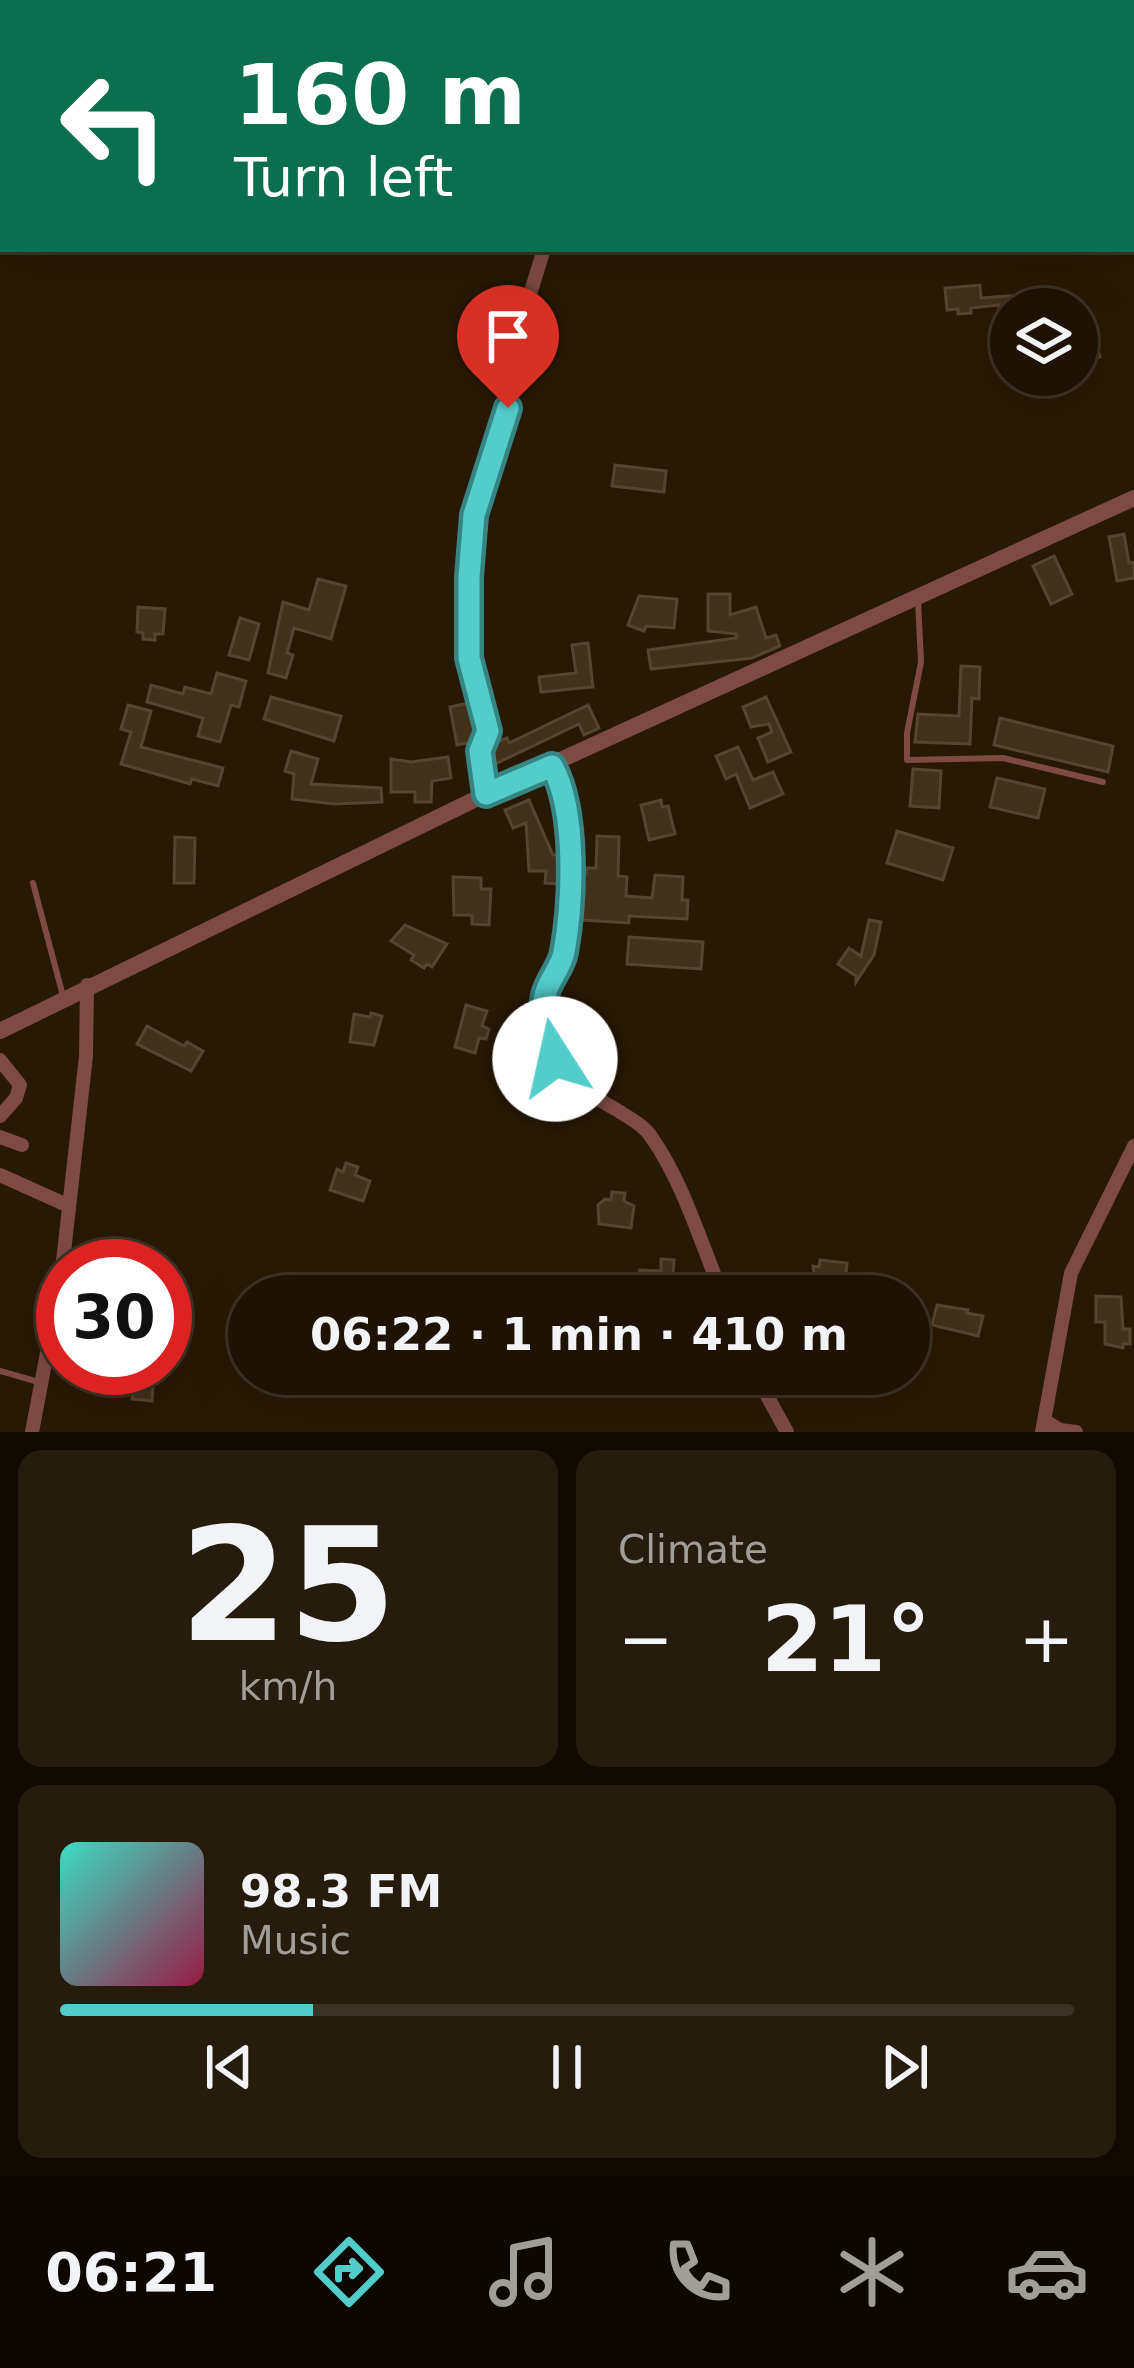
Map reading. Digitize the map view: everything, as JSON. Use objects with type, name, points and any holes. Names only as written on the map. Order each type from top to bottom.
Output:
[{"type":"street","points":[[486,794],[480,751],[488,731],[469,658],[474,515],[508,408],[520,327],[543,252]]},
{"type":"street","points":[[0,1031],[486,794],[1134,498]]},
{"type":"street","points":[[552,766],[562,784],[569,839],[564,954],[545,993],[544,1012],[555,1059],[574,1085],[648,1132],[669,1167],[714,1275]]},
{"type":"street","points":[[64,1239],[86,1056],[87,986]]},
{"type":"street","points":[[0,1060],[20,1085],[16,1098],[0,1116]]},
{"type":"street","points":[[0,1137],[22,1145]]},
{"type":"street","points":[[1076,1432],[1043,1427],[1071,1273],[1134,1146]]},
{"type":"street","points":[[0,1175],[69,1206]]},
{"type":"street","points":[[32,1432],[40,1395]]},
{"type":"street","points":[[766,1395],[787,1432]]},
{"type":"lane","points":[[918,600],[921,662],[907,734],[907,760],[1003,758],[1103,782]]},
{"type":"lane","points":[[33,883],[64,1001]]},
{"type":"lane","points":[[0,1371],[36,1381]]},
{"type":"building","points":[[980,285],[981,298],[990,297],[990,306],[971,308],[971,313],[947,310],[945,288]]},
{"type":"building","points":[[615,465],[666,471],[664,492],[612,486]]},
{"type":"building","points":[[1124,534],[1134,578],[1117,581],[1109,537]]},
{"type":"building","points":[[1054,556],[1072,594],[1051,604],[1033,566]]},
{"type":"building","points":[[318,579],[346,586],[331,639],[294,628],[286,678],[268,673],[283,602],[309,610]]},
{"type":"building","points":[[708,594],[730,594],[730,615],[756,607],[766,638],[776,635],[780,646],[752,658],[651,669],[648,650],[736,638],[736,634],[708,631]]},
{"type":"building","points":[[639,596],[677,599],[674,628],[646,626],[644,631],[628,625]]},
{"type":"building","points":[[138,607],[165,609],[163,634],[155,634],[155,640],[143,639],[143,633],[137,632]]},
{"type":"building","points":[[240,618],[259,624],[249,660],[229,655]]},
{"type":"building","points":[[588,643],[593,687],[541,692],[539,677],[576,673],[572,645]]},
{"type":"building","points":[[961,666],[980,667],[979,699],[972,698],[970,744],[915,742],[918,714],[959,716]]},
{"type":"building","points":[[217,673],[246,681],[239,707],[231,705],[220,742],[198,736],[203,718],[147,702],[151,685],[183,694],[185,687],[211,694]]},
{"type":"building","points":[[271,697],[341,716],[334,741],[264,719]]},
{"type":"building","points":[[766,697],[791,752],[768,762],[758,738],[772,732],[769,724],[751,727],[743,707]]},
{"type":"building","points":[[469,703],[476,730],[472,742],[457,745],[450,707]]},
{"type":"building","points":[[128,705],[151,711],[141,747],[223,768],[218,786],[192,779],[190,784],[121,764],[131,732],[121,729]]},
{"type":"building","points":[[588,705],[599,728],[584,735],[579,724],[493,765],[496,742],[507,738],[509,743]]},
{"type":"building","points":[[1000,718],[1113,746],[1108,772],[994,745]]},
{"type":"building","points":[[738,747],[753,780],[773,772],[783,794],[750,808],[736,774],[726,779],[716,756]]},
{"type":"building","points":[[291,751],[318,759],[311,784],[381,788],[382,802],[292,799],[294,774],[285,771]]},
{"type":"building","points":[[448,757],[451,778],[432,781],[431,802],[415,802],[415,792],[391,792],[391,759],[411,762]]},
{"type":"building","points":[[913,769],[941,771],[939,808],[910,806]]},
{"type":"building","points":[[997,778],[1045,789],[1038,818],[990,807]]},
{"type":"building","points":[[529,800],[553,855],[559,855],[559,884],[545,883],[546,871],[529,871],[526,823],[513,828],[505,810]]},
{"type":"building","points":[[661,800],[662,807],[668,806],[675,834],[649,840],[641,805]]},
{"type":"building","points":[[897,831],[953,848],[943,880],[887,863]]},
{"type":"building","points":[[597,836],[619,837],[618,876],[627,877],[626,896],[652,898],[655,875],[683,877],[687,919],[582,920],[583,874],[587,868],[596,868]]},
{"type":"building","points":[[175,837],[195,838],[194,883],[174,883]]},
{"type":"building","points":[[453,877],[481,878],[481,889],[491,889],[489,925],[472,924],[472,915],[454,915]]},
{"type":"building","points":[[869,920],[881,922],[874,955],[856,982],[856,976],[838,964],[849,948],[861,956]]},
{"type":"building","points":[[405,925],[447,944],[432,967],[411,960],[414,955],[391,941]]},
{"type":"building","points":[[629,937],[703,942],[701,969],[627,964]]},
{"type":"building","points":[[466,1005],[487,1011],[482,1026],[489,1029],[486,1039],[479,1038],[475,1053],[455,1047]]},
{"type":"building","points":[[371,1013],[382,1016],[374,1045],[350,1042],[354,1014],[370,1017]]},
{"type":"building","points":[[147,1026],[203,1051],[191,1071],[137,1044]]},
{"type":"building","points":[[346,1163],[358,1167],[355,1175],[370,1181],[363,1201],[330,1190],[337,1169],[343,1172]]},
{"type":"building","points":[[612,1192],[625,1193],[624,1201],[634,1206],[631,1228],[599,1224],[598,1205],[611,1200]]},
{"type":"building","points":[[661,1259],[674,1260],[673,1275],[640,1275],[640,1270],[661,1271]]},
{"type":"building","points":[[820,1260],[847,1263],[846,1275],[814,1275],[813,1266],[819,1267]]},
{"type":"building","points":[[1096,1296],[1121,1297],[1123,1329],[1130,1329],[1130,1344],[1123,1348],[1105,1344],[1105,1322],[1096,1322]]},
{"type":"building","points":[[937,1305],[983,1316],[978,1336],[932,1325]]},
{"type":"building","points":[[133,1395],[152,1395],[152,1401],[132,1399]]},
{"type":"route","points":[[508,408],[474,515],[469,658],[488,731],[480,751],[486,794],[552,766],[567,804],[567,928],[561,964],[545,993],[544,1012],[555,1059]]}]
